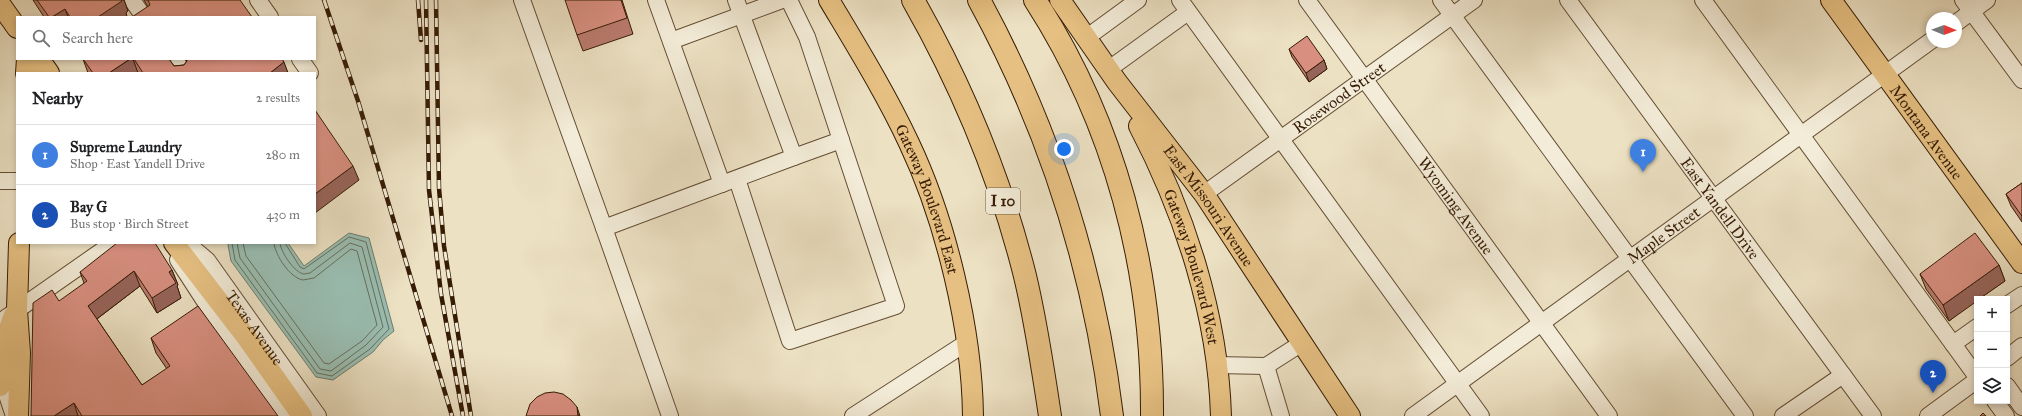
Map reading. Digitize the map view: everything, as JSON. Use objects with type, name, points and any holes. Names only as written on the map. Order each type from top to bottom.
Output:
[{"type":"highway","name":"I 10","points":[[913,0],[930,30],[965,104],[1009,217],[1025,277],[1038,337],[1050,416]]},
{"type":"highway","points":[[979,0],[995,29],[1026,95],[1053,164],[1082,252],[1098,324],[1112,416]]},
{"type":"highway","points":[[1035,0],[1070,58],[1107,146],[1119,182],[1131,225],[1145,299],[1151,356],[1152,416]]},
{"type":"main road","name":"Gateway Boulevard East","points":[[829,0],[880,85],[910,144],[927,187],[954,279],[966,343],[973,416]]},
{"type":"main road","name":"East Missouri Avenue","points":[[1060,0],[1113,76],[1204,194],[1350,416]]},
{"type":"main road","name":"Montana Avenue","points":[[1831,0],[2022,263]]},
{"type":"main road","points":[[0,4],[16,27]]},
{"type":"main road","points":[[26,72],[27,60]]},
{"type":"main road","points":[[40,60],[48,72]]},
{"type":"main road","name":"Gateway Boulevard West","points":[[1113,76],[1163,172],[1186,232],[1200,282],[1216,365],[1220,416]]},
{"type":"main road","points":[[18,416],[20,353],[17,310],[19,244]]},
{"type":"main road","points":[[175,244],[247,338],[302,416]]},
{"type":"main road","points":[[0,378],[5,340],[17,310]]},
{"type":"street","points":[[132,0],[143,16]]},
{"type":"street","points":[[258,0],[269,16]]},
{"type":"street","points":[[522,0],[670,416]]},
{"type":"street","points":[[656,0],[671,41],[730,181],[790,341],[896,306],[807,37],[789,0]]},
{"type":"street","points":[[671,41],[739,7],[782,0]]},
{"type":"street","points":[[1086,38],[1138,0]]},
{"type":"street","name":"Wyoming Avenue","points":[[1307,0],[1609,414]]},
{"type":"street","points":[[1441,0],[1745,416]]},
{"type":"street","name":"Rosewood Street","points":[[1204,194],[1474,0]]},
{"type":"street","name":"East Yandell Drive","points":[[1568,0],[1873,416]]},
{"type":"street","points":[[1703,0],[1974,373]]},
{"type":"street","points":[[1987,0],[1967,6],[2022,80]]},
{"type":"street","points":[[1113,76],[1184,6],[1480,416]]},
{"type":"street","points":[[739,7],[794,157]]},
{"type":"street","name":"Maple Street","points":[[1414,416],[1541,322],[1926,44]]},
{"type":"street","points":[[175,60],[183,72]]},
{"type":"street","points":[[301,60],[309,72]]},
{"type":"street","points":[[604,228],[842,140]]},
{"type":"street","points":[[0,181],[16,182]]},
{"type":"street","points":[[0,322],[112,244]]},
{"type":"street","name":"Texas Avenue","points":[[170,244],[186,274],[250,371],[283,416]]},
{"type":"street","name":"Texas Avenue","points":[[188,244],[206,260],[318,416]]},
{"type":"street","points":[[2010,303],[2022,294]]},
{"type":"street","points":[[1953,344],[1974,329]]},
{"type":"street","points":[[853,416],[966,343]]},
{"type":"street","points":[[1216,365],[1266,366],[1302,343]]},
{"type":"street","points":[[2010,356],[2022,346]]},
{"type":"street","points":[[1266,366],[1281,416]]},
{"type":"street","points":[[1783,416],[1843,375]]},
{"type":"street","points":[[0,378],[14,416]]},
{"type":"street","points":[[1928,416],[1974,382]]},
{"type":"street","points":[[2010,390],[2022,407]]},
{"type":"street","points":[[1997,404],[2006,416]]},
{"type":"water","points":[[349,233],[369,238],[394,331],[383,340],[373,352],[333,380],[316,377],[231,261],[228,245],[289,244],[304,266]]},
{"type":"building","points":[[37,0],[122,1],[100,16],[69,16],[65,9],[54,16],[48,16]]},
{"type":"building","points":[[148,0],[240,0],[251,16],[134,16],[150,5]]},
{"type":"building","points":[[565,0],[621,0],[627,18],[577,35]]},
{"type":"building","points":[[1307,36],[1324,60],[1306,73],[1289,49]]},
{"type":"building","points":[[84,60],[128,60],[110,72],[92,72]]},
{"type":"building","points":[[135,60],[170,60],[174,66],[184,65],[187,60],[283,60],[284,62],[271,72],[142,72]]},
{"type":"building","points":[[316,111],[353,166],[316,193]]},
{"type":"building","points":[[2022,183],[2022,216],[2006,194]]},
{"type":"building","points":[[1975,233],[1999,265],[1943,305],[1920,274]]},
{"type":"building","points":[[116,244],[156,244],[172,270],[169,272],[176,283],[152,298],[134,271],[88,306],[142,385],[170,366],[151,338],[198,306],[278,416],[82,416],[74,403],[54,416],[31,416],[33,303],[52,290],[59,301],[87,281],[80,272]]},
{"type":"building","points":[[554,392],[563,394],[571,400],[577,407],[578,416],[526,416],[530,404],[537,397],[545,393]]},
{"type":"railway","points":[[324,0],[358,101],[452,416]]},
{"type":"railway","points":[[418,0],[421,40]]},
{"type":"railway","points":[[426,0],[429,190],[441,294],[463,416]]},
{"type":"railway","points":[[436,0],[439,188],[444,246],[471,416]]},
{"type":"place","name":"Supreme Laundry","points":[[1643,172]]},
{"type":"place","name":"Bay G","points":[[1933,393]]}]
